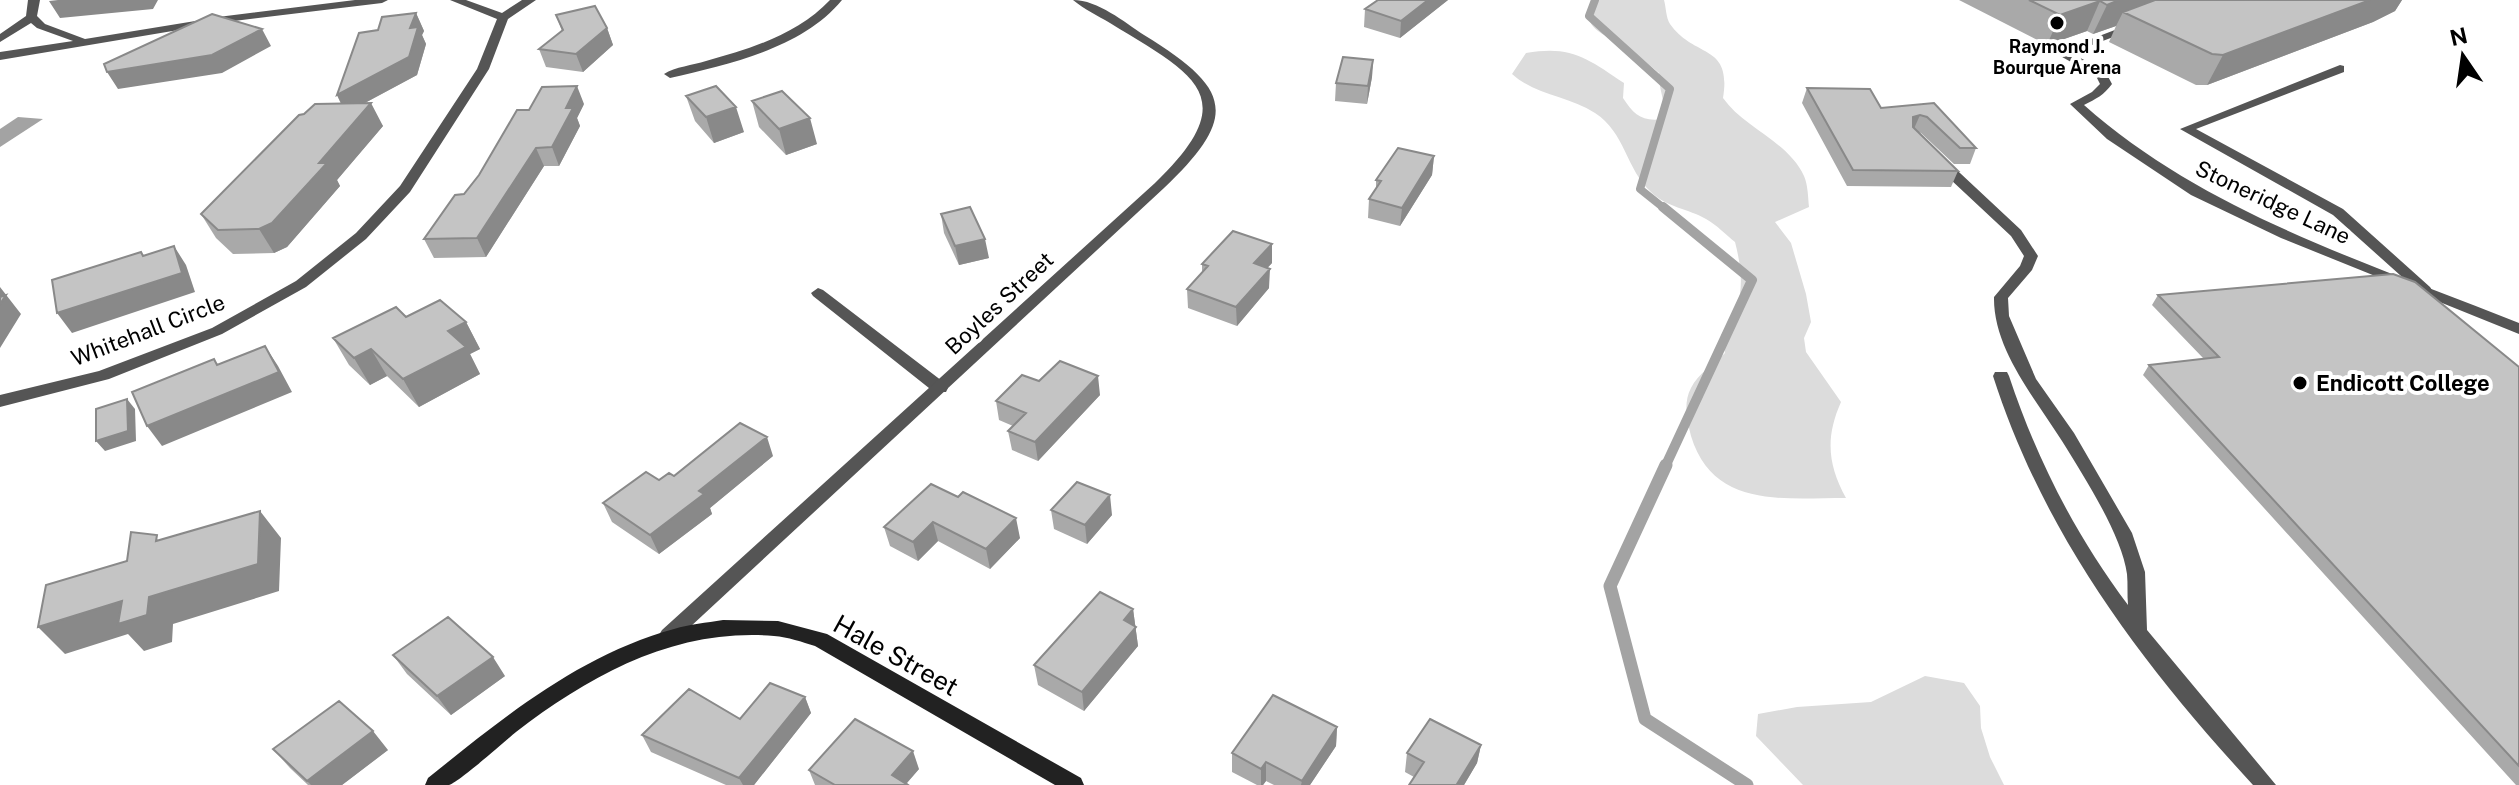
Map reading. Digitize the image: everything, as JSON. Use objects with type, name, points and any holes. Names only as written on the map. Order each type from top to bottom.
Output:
[{"type":"main road","name":"Hale Street","points":[[435,785],[564,685],[669,635],[743,627],[775,628],[820,639],[1074,785]]},
{"type":"street","points":[[0,39],[31,17],[34,0]]},
{"type":"street","points":[[0,56],[296,9],[382,0]]},
{"type":"street","points":[[456,0],[503,17],[530,0]]},
{"type":"street","points":[[670,74],[758,50],[817,19],[836,0]]},
{"type":"street","name":"Boyles Street","points":[[669,635],[1188,156],[1206,126],[1210,108],[1208,93],[1175,60],[1079,0]]},
{"type":"street","points":[[31,17],[51,30],[85,41]]},
{"type":"street","name":"Whitehall Circle","points":[[0,401],[118,370],[217,331],[301,284],[361,236],[405,189],[483,69],[503,17]]},
{"type":"street","name":"Stoneridge Lane","points":[[2147,21],[2061,53],[2101,74],[2106,84],[2096,95],[2076,104],[2112,136],[2196,192],[2286,235],[2519,329]]},
{"type":"street","points":[[2340,69],[2186,129],[2338,212],[2425,290]]},
{"type":"street","points":[[1925,148],[2016,233],[2031,256],[2027,267],[2001,297],[2001,316],[2029,380],[2068,437],[2123,533],[2136,572],[2138,633]]},
{"type":"street","points":[[818,293],[940,388]]},
{"type":"street","points":[[2001,376],[2014,421],[2052,506],[2138,633],[2266,785]]},
{"type":"shaded area","points":[[1592,0],[1664,0],[1670,24],[1690,43],[1717,60],[1722,68],[1723,98],[1742,118],[1788,153],[1804,176],[1809,207],[1775,222],[1791,243],[1806,294],[1811,322],[1804,338],[1806,352],[1841,402],[1832,428],[1831,451],[1835,474],[1846,498],[1776,498],[1754,494],[1734,488],[1716,476],[1701,460],[1691,436],[1687,400],[1698,378],[1725,353],[1721,335],[1735,313],[1740,291],[1740,267],[1735,242],[1706,219],[1651,192],[1636,173],[1613,130],[1595,113],[1531,87],[1512,74],[1526,53],[1567,52],[1624,83],[1623,98],[1635,113],[1644,118],[1663,119],[1659,73],[1591,24],[1589,10]]},
{"type":"shaded area","points":[[18,117],[43,119],[0,147],[0,129]]},
{"type":"shaded area","points":[[1925,676],[1964,683],[1980,706],[1981,728],[1990,757],[2004,785],[1803,785],[1756,736],[1758,714],[1797,707],[1871,702]]},
{"type":"building","points":[[1378,0],[1428,0],[1401,21],[1365,9]]},
{"type":"building","points":[[2029,0],[2119,0],[2107,5],[2100,1],[2060,15]]},
{"type":"building","points":[[2155,0],[2370,0],[2223,55],[2212,54],[2123,12]]},
{"type":"building","points":[[595,6],[607,28],[576,54],[539,49],[563,30],[556,15]]},
{"type":"building","points":[[416,13],[410,28],[418,27],[409,57],[337,95],[359,33],[378,30],[382,17]]},
{"type":"building","points":[[212,14],[262,29],[212,55],[107,72],[104,64]]},
{"type":"building","points":[[1343,57],[1373,60],[1368,86],[1336,83]]},
{"type":"building","points":[[577,86],[566,108],[573,108],[552,147],[536,148],[477,238],[424,239],[455,195],[464,194],[479,175],[517,110],[529,110],[542,87]]},
{"type":"building","points":[[716,86],[736,107],[706,117],[686,96]]},
{"type":"building","points":[[1807,88],[1870,89],[1881,108],[1934,103],[1976,148],[1960,148],[1927,117],[1920,115],[1913,117],[1913,127],[1958,171],[1853,170]]},
{"type":"building","points":[[782,91],[810,118],[779,129],[752,101]]},
{"type":"building","points":[[371,103],[319,163],[327,163],[272,223],[259,229],[218,230],[201,214],[299,115],[315,104]]},
{"type":"building","points":[[1398,148],[1434,156],[1402,208],[1369,199],[1381,181],[1376,180]]},
{"type":"building","points":[[970,207],[985,239],[955,246],[941,214]]},
{"type":"building","points":[[1233,231],[1272,244],[1254,263],[1270,269],[1236,307],[1187,289],[1208,266],[1202,264]]},
{"type":"building","points":[[174,246],[182,273],[57,313],[52,280],[141,252],[143,256]]},
{"type":"building","points":[[2393,274],[2415,282],[2519,367],[2519,766],[2149,365],[2219,357],[2158,295]]},
{"type":"building","points":[[440,300],[466,322],[448,331],[466,347],[403,379],[371,349],[354,358],[333,338],[396,307],[406,317]]},
{"type":"building","points":[[265,346],[279,372],[147,426],[132,392],[214,359],[217,365]]},
{"type":"building","points":[[1060,361],[1098,376],[1035,442],[1008,431],[1026,413],[996,401],[1022,375],[1039,381]]},
{"type":"building","points":[[127,399],[128,431],[96,441],[96,409]]},
{"type":"building","points":[[740,423],[767,437],[699,491],[704,494],[650,535],[603,503],[646,472],[659,480],[669,473],[674,476]]},
{"type":"building","points":[[1077,482],[1110,495],[1085,525],[1051,510]]},
{"type":"building","points":[[931,484],[958,497],[963,492],[1016,518],[986,549],[933,522],[913,542],[884,527]]},
{"type":"building","points":[[260,511],[258,564],[149,597],[147,615],[118,624],[122,601],[38,627],[46,585],[127,561],[131,532],[157,535],[156,541]]},
{"type":"building","points":[[1100,592],[1133,609],[1124,620],[1136,627],[1082,692],[1034,665]]},
{"type":"building","points":[[448,617],[493,657],[437,696],[393,655]]},
{"type":"building","points":[[770,683],[805,697],[739,778],[642,735],[689,689],[740,719]]},
{"type":"building","points":[[1273,695],[1337,727],[1302,781],[1266,762],[1261,769],[1232,753]]},
{"type":"building","points":[[339,701],[373,731],[307,781],[273,749]]},
{"type":"building","points":[[855,719],[913,751],[892,775],[908,785],[835,785],[809,770]]},
{"type":"building","points":[[1430,719],[1481,745],[1458,785],[1409,785],[1424,762],[1407,753]]},
{"type":"waterway","points":[[1595,0],[1589,16],[1670,89],[1640,189],[1665,209]]},
{"type":"waterway","points":[[1663,207],[1752,280],[1665,467]]},
{"type":"waterway","points":[[1666,465],[1610,586],[1645,719],[1747,785]]},
{"type":"place","name":"Raymond J. Bourque Arena","points":[[2057,23]]},
{"type":"place","name":"Endicott College","points":[[2300,383]]}]
